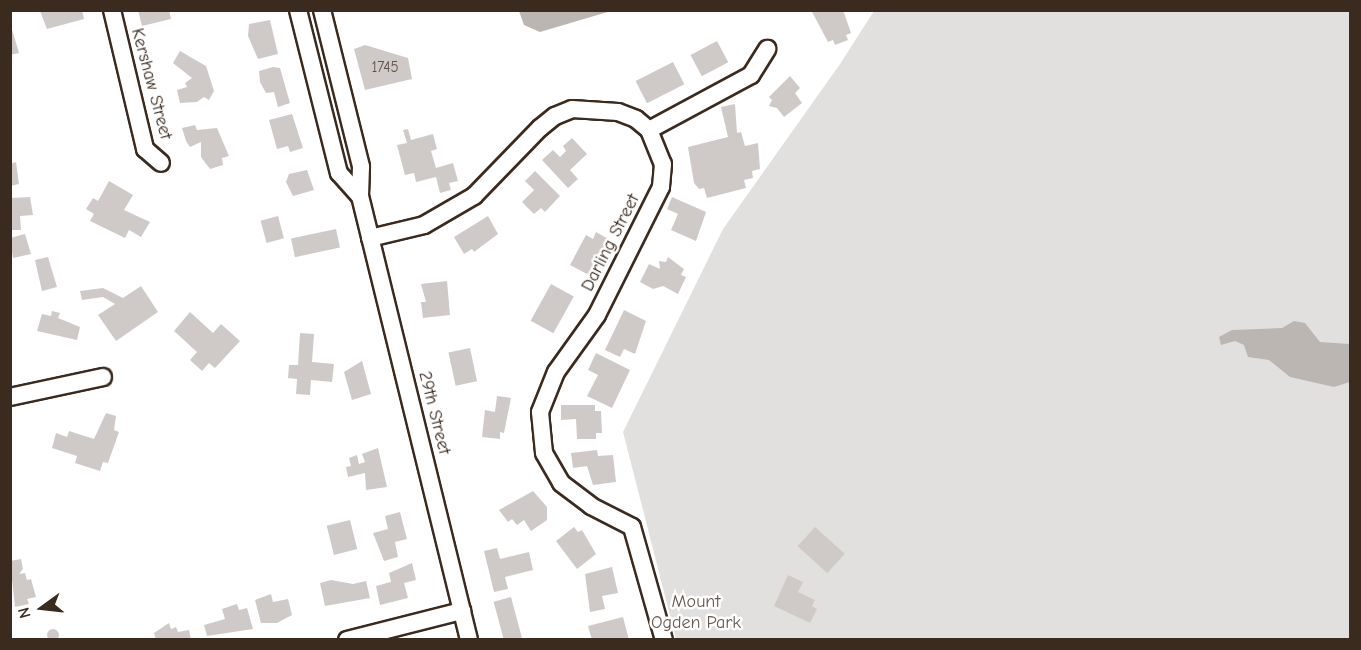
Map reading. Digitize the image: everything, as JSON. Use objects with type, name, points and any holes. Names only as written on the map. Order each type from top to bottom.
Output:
[{"type":"street","name":"Kershaw Street","points":[[112,10],[145,149],[161,164]]},
{"type":"street","name":"29th Street","points":[[298,10],[339,173],[360,196]]},
{"type":"street","name":"29th Street","points":[[322,10],[361,167],[360,196],[470,639]]},
{"type":"street","points":[[370,238],[424,225],[474,196],[540,128],[555,116],[572,109],[618,112],[636,119],[649,130],[751,75],[767,49]]},
{"type":"street","name":"Darling Street","points":[[649,130],[663,164],[661,187],[597,315],[556,372],[540,412],[544,453],[561,483],[591,506],[632,527],[664,639]]},
{"type":"street","points":[[11,395],[103,376]]},
{"type":"street","points":[[347,639],[462,611]]},
{"type":"green space","name":"Mount Ogden Park","points":[[874,11],[1350,11],[1350,639],[676,639],[623,432],[723,229],[840,64]]},
{"type":"shaded area","points":[[519,10],[611,11],[540,32],[524,25]]},
{"type":"shaded area","points":[[1294,321],[1305,323],[1320,342],[1350,344],[1350,382],[1334,387],[1290,377],[1269,360],[1248,357],[1244,345],[1235,341],[1221,345],[1219,337],[1232,330],[1282,328]]},
{"type":"building","points":[[82,10],[84,19],[47,29],[40,11]]},
{"type":"building","points":[[138,10],[169,10],[171,19],[142,26]]},
{"type":"building","points":[[811,10],[843,10],[851,33],[846,35],[848,40],[835,45],[833,40],[828,42]]},
{"type":"building","points":[[270,20],[278,54],[258,59],[248,36],[249,24]]},
{"type":"building","points":[[10,23],[19,53],[10,55]]},
{"type":"building","points":[[717,41],[728,62],[702,76],[691,55]]},
{"type":"building","points":[[365,45],[408,58],[412,79],[365,90],[354,49]]},
{"type":"building","points":[[180,51],[206,66],[214,91],[209,100],[204,97],[197,102],[180,103],[177,90],[187,87],[185,83],[192,78],[173,63]]},
{"type":"building","points":[[673,62],[684,84],[647,103],[636,81]]},
{"type":"building","points":[[273,67],[280,68],[290,103],[278,107],[274,92],[266,93],[260,82],[259,71]]},
{"type":"building","points":[[790,76],[800,88],[795,93],[802,103],[784,117],[777,108],[769,106],[772,100],[769,97]]},
{"type":"building","points":[[735,104],[737,133],[741,132],[745,146],[758,143],[760,169],[752,171],[753,178],[744,180],[746,188],[707,198],[704,188],[699,189],[694,183],[688,147],[728,137],[721,107]]},
{"type":"building","points":[[292,114],[303,148],[290,152],[288,146],[277,149],[269,120]]},
{"type":"building","points":[[195,125],[197,130],[217,128],[229,156],[222,158],[223,165],[210,169],[201,157],[201,142],[190,147],[182,128]]},
{"type":"building","points":[[408,129],[411,140],[433,134],[437,149],[431,151],[436,168],[453,163],[458,181],[449,183],[451,190],[440,193],[436,177],[416,182],[414,173],[405,175],[397,145],[407,143],[403,130]]},
{"type":"building","points":[[572,138],[587,154],[570,170],[578,179],[568,188],[542,160],[553,150],[560,157],[566,151],[563,146]]},
{"type":"building","points":[[16,162],[19,184],[10,186],[10,164]]},
{"type":"building","points":[[307,170],[314,190],[293,196],[286,182],[289,174]]},
{"type":"building","points":[[535,171],[560,196],[545,212],[541,208],[534,214],[522,202],[534,190],[525,181]]},
{"type":"building","points":[[109,181],[133,195],[124,210],[150,222],[141,237],[129,230],[125,238],[90,221],[94,214],[86,209],[93,198],[98,201]]},
{"type":"building","points":[[30,197],[33,215],[20,216],[21,230],[10,230],[10,198]]},
{"type":"building","points":[[672,197],[706,212],[696,241],[671,230],[678,214],[667,209]]},
{"type":"building","points":[[278,216],[284,238],[267,243],[261,221]]},
{"type":"building","points":[[488,216],[498,234],[474,252],[472,249],[464,254],[454,237]]},
{"type":"building","points":[[336,229],[340,248],[295,257],[291,239]]},
{"type":"building","points":[[596,232],[612,241],[589,275],[570,265],[586,235],[593,239]]},
{"type":"building","points":[[25,234],[31,254],[13,258],[10,238]]},
{"type":"building","points":[[48,257],[57,287],[42,291],[35,260]]},
{"type":"building","points":[[668,257],[684,269],[681,275],[686,277],[678,294],[663,286],[653,289],[640,282],[649,264],[660,269],[659,261],[666,262]]},
{"type":"building","points":[[447,281],[450,315],[423,318],[421,302],[426,302],[421,284]]},
{"type":"building","points":[[551,284],[574,297],[553,333],[531,321]]},
{"type":"building","points":[[141,286],[158,312],[116,341],[98,315],[115,304],[103,297],[82,300],[80,291],[103,288],[123,298]]},
{"type":"building","points":[[624,310],[646,321],[635,354],[624,349],[620,357],[605,350]]},
{"type":"building","points":[[52,311],[60,313],[58,318],[80,327],[77,340],[37,331],[42,314],[51,316]]},
{"type":"building","points":[[190,312],[213,333],[221,324],[240,341],[215,368],[209,363],[202,371],[190,360],[197,352],[174,331]]},
{"type":"building","points":[[300,333],[314,334],[312,362],[334,364],[332,382],[311,380],[310,395],[296,394],[297,379],[288,378],[289,365],[298,365]]},
{"type":"building","points":[[470,348],[477,381],[456,386],[448,353]]},
{"type":"building","points":[[596,353],[630,370],[612,408],[587,396],[598,375],[588,370]]},
{"type":"building","points":[[362,361],[371,394],[352,400],[344,372]]},
{"type":"building","points":[[497,396],[511,398],[504,433],[500,432],[500,439],[482,437],[485,410],[495,412]]},
{"type":"building","points":[[561,405],[595,405],[595,411],[601,411],[602,433],[596,433],[596,439],[577,439],[576,419],[561,420]]},
{"type":"building","points":[[106,413],[116,416],[114,430],[119,432],[108,463],[103,462],[100,471],[75,463],[77,456],[52,448],[56,433],[67,437],[69,431],[94,439]]},
{"type":"building","points":[[378,448],[387,487],[366,490],[365,473],[348,477],[346,467],[351,466],[349,458],[357,455],[359,464],[365,462],[362,454]]},
{"type":"building","points":[[597,450],[598,456],[613,455],[616,482],[593,485],[587,466],[573,468],[571,453]]},
{"type":"building","points":[[533,491],[547,507],[547,520],[531,531],[524,520],[517,525],[512,519],[508,522],[499,510]]},
{"type":"building","points":[[400,512],[407,539],[395,542],[398,557],[384,561],[373,533],[388,529],[385,516]]},
{"type":"building","points":[[350,520],[357,549],[334,555],[327,526]]},
{"type":"building","points":[[574,527],[578,532],[582,530],[596,554],[577,569],[556,541]]},
{"type":"building","points":[[815,527],[845,554],[827,573],[798,546]]},
{"type":"building","points":[[497,548],[500,559],[529,552],[533,570],[505,577],[508,589],[494,592],[484,551]]},
{"type":"building","points":[[21,559],[23,569],[19,574],[25,573],[27,580],[31,579],[36,597],[27,599],[29,604],[15,607],[10,561]]},
{"type":"building","points":[[412,563],[416,580],[404,583],[408,598],[380,605],[376,586],[391,582],[389,573]]},
{"type":"building","points":[[612,567],[618,593],[602,596],[605,609],[590,612],[585,574]]},
{"type":"building","points":[[788,575],[803,582],[798,592],[815,600],[812,606],[817,609],[810,623],[774,606]]},
{"type":"building","points":[[331,580],[353,584],[366,581],[370,598],[325,606],[320,583]]},
{"type":"building","points":[[271,594],[273,602],[288,599],[292,615],[277,623],[261,623],[255,600]]},
{"type":"building","points":[[511,597],[522,638],[504,640],[494,602]]},
{"type":"building","points":[[237,604],[239,610],[247,608],[253,629],[207,636],[204,625],[225,619],[222,609]]},
{"type":"building","points":[[623,617],[629,640],[592,640],[588,626]]},
{"type":"building","points":[[169,623],[171,629],[176,627],[178,632],[189,630],[191,640],[156,640],[154,633]]},
{"type":"building","points":[[53,629],[59,635],[53,641],[47,635]]}]
